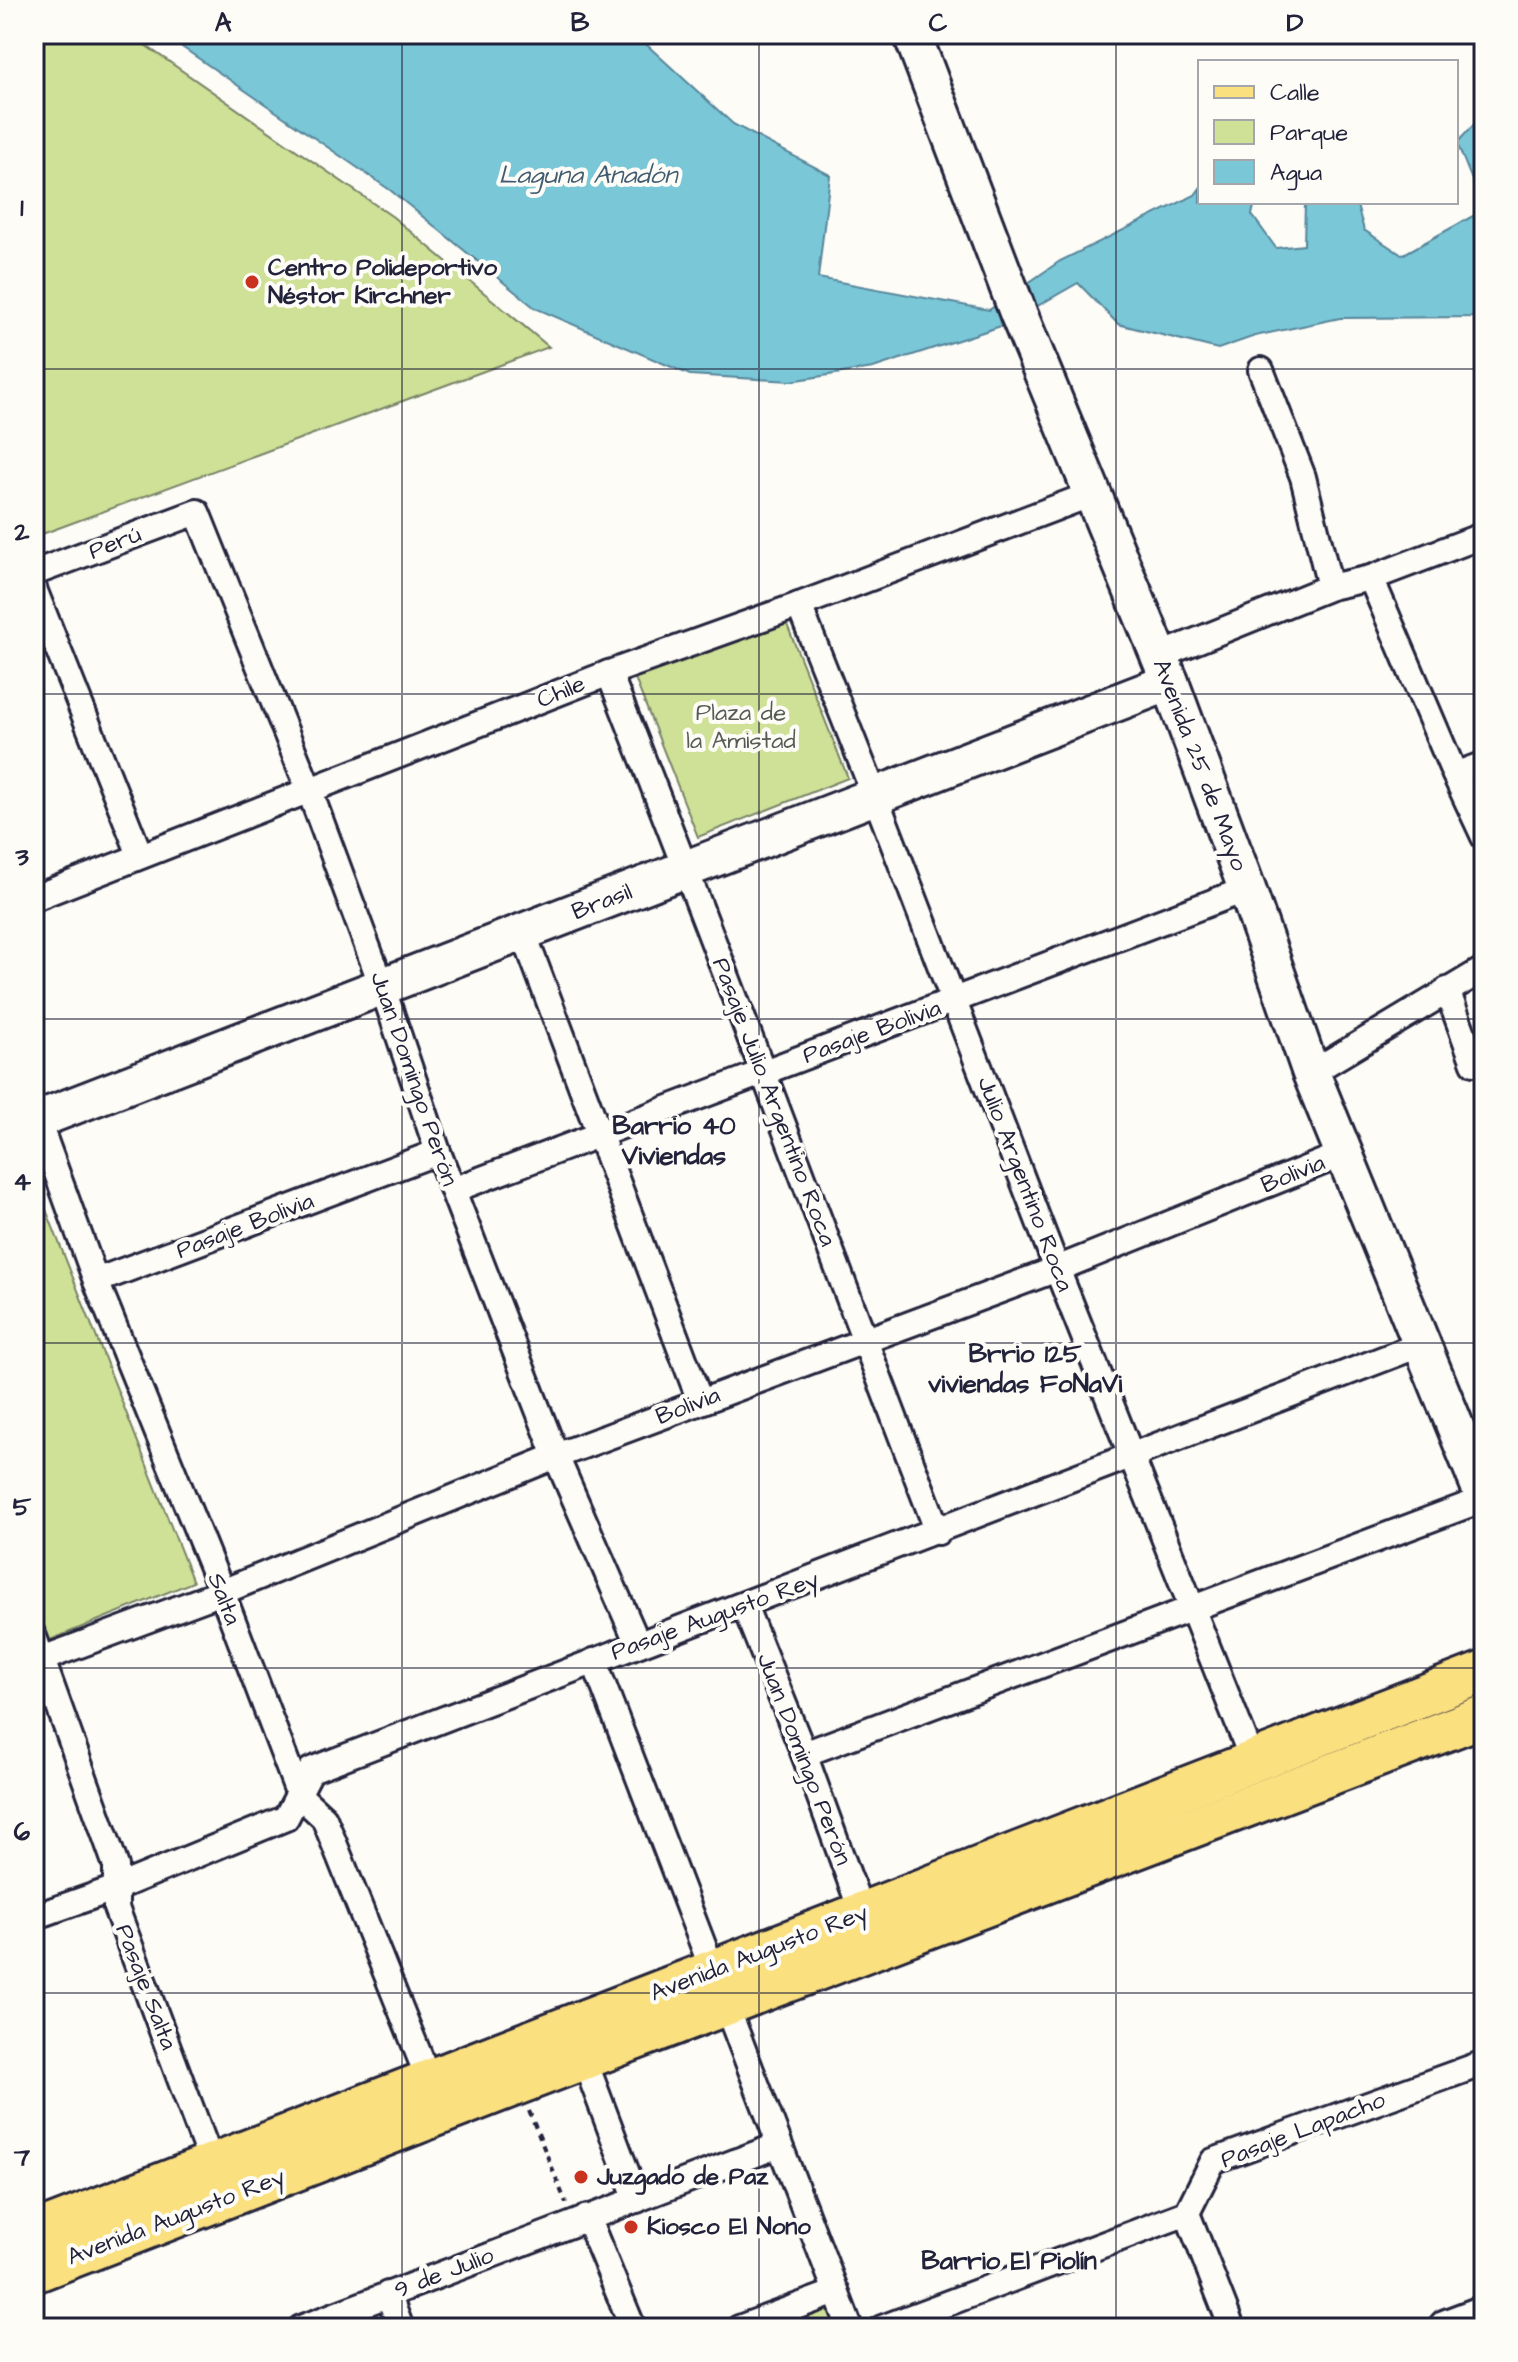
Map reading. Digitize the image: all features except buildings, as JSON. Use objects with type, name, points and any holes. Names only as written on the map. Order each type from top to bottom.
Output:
[{"type":"main road","name":"Avenida 25 de Mayo","points":[[912,34],[987,235],[1164,669],[1247,889],[1311,1073],[1484,1498]]},
{"type":"main road","name":"Brasil","points":[[35,1116],[875,796],[1164,669]]},
{"type":"main road","name":"Avenida Augusto Rey","points":[[218,2182],[518,2084],[584,2059],[862,1913],[1484,1672]]},
{"type":"main road","name":"Avenida Augusto Rey","points":[[35,2257],[218,2182],[429,2080],[718,1989],[1484,1716]]},
{"type":"main road","points":[[1447,2328],[1484,2314]]},
{"type":"street","points":[[1261,370],[1303,477],[1330,587]]},
{"type":"street","name":"Chile","points":[[34,898],[609,673],[1092,494]]},
{"type":"street","name":"Perú","points":[[34,573],[197,512]]},
{"type":"street","name":"Juan Domingo Perón","points":[[197,512],[310,792],[382,986],[438,1152],[556,1456],[638,1644]]},
{"type":"street","points":[[1164,669],[1330,587],[1371,578],[1484,535]]},
{"type":"street","points":[[1371,578],[1484,837]]},
{"type":"street","points":[[34,589],[140,855]]},
{"type":"street","name":"Julio Argentino Roca","points":[[799,605],[1057,1269],[1253,1761]]},
{"type":"street","name":"Pasaje Julio Argentino Roca","points":[[609,673],[687,869],[761,1072],[938,1532]]},
{"type":"street","points":[[1455,775],[1484,764]]},
{"type":"street","name":"Pasaje Bolivia","points":[[453,1190],[1247,889]]},
{"type":"street","points":[[523,932],[700,1401]]},
{"type":"street","points":[[1311,1073],[1484,969]]},
{"type":"street","points":[[1447,990],[1474,1063]]},
{"type":"street","name":"Salta","points":[[35,1116],[96,1281],[222,1592],[299,1795],[324,1818],[429,2080]]},
{"type":"street","name":"Pasaje Bolivia","points":[[96,1281],[438,1152]]},
{"type":"street","name":"Bolivia","points":[[37,1653],[222,1592],[556,1456],[1057,1269],[1343,1154]]},
{"type":"street","name":"Pasaje Augusto Rey","points":[[34,1917],[116,1888],[286,1818],[311,1770],[1422,1344]]},
{"type":"street","points":[[804,1754],[1484,1498]]},
{"type":"street","name":"Juan Domingo Perón","points":[[744,1605],[804,1754],[862,1913]]},
{"type":"street","name":"Pasaje Salta","points":[[37,1653],[116,1866],[116,1908],[218,2182]]},
{"type":"street","points":[[594,1661],[850,2328]]},
{"type":"street","points":[[584,2059],[637,2200]]},
{"type":"street","name":"Pasaje Lapacho","points":[[1187,2213],[1213,2161],[1481,2064]]},
{"type":"street","name":"9 de Julio","points":[[301,2328],[779,2145]]},
{"type":"street","points":[[882,2328],[1187,2213],[1232,2328]]},
{"type":"street","points":[[587,2217],[633,2328]]},
{"type":"street","points":[[739,2328],[836,2292]]},
{"type":"street","points":[[388,2294],[401,2328]]},
{"type":"path","points":[[518,2084],[568,2207],[587,2217]]},
{"type":"green space","name":"Centro Polideportivo Néstor Kirchner","points":[[34,34],[129,34],[393,217],[549,347],[34,537]]},
{"type":"green space","name":"Plaza de la Amistad","points":[[784,617],[848,778],[698,837],[634,676]]},
{"type":"green space","points":[[34,1179],[193,1582],[50,1640],[34,1600]]},
{"type":"green space","points":[[831,2306],[839,2328],[788,2328],[786,2322]]},
{"type":"water","name":"Laguna Anadón","points":[[163,34],[635,34],[733,124],[830,175],[818,278],[989,310],[1060,261],[1198,191],[1198,204],[1255,204],[1252,215],[1276,248],[1304,245],[1305,204],[1357,204],[1364,230],[1402,255],[1484,210],[1484,317],[1340,318],[1255,336],[1218,349],[1118,324],[1078,283],[1004,325],[873,368],[791,381],[690,375],[535,308],[390,190]]},
{"type":"water","points":[[1476,122],[1484,134],[1484,210],[1458,142]]},
{"type":"place","name":"Centro Polideportivo Néstor Kirchner","points":[[252,282]]},
{"type":"place","name":"Juzgado de Paz","points":[[581,2177]]},
{"type":"place","name":"Kiosco El Nono","points":[[631,2227]]},
{"type":"district","name":"Barrio 40 Viviendas","points":[[674,1141]]},
{"type":"district","name":"Brrio 125 viviendas FoNaVi","points":[[1025,1369]]},
{"type":"district","name":"Barrio El Piolín","points":[[1009,2261]]}]
